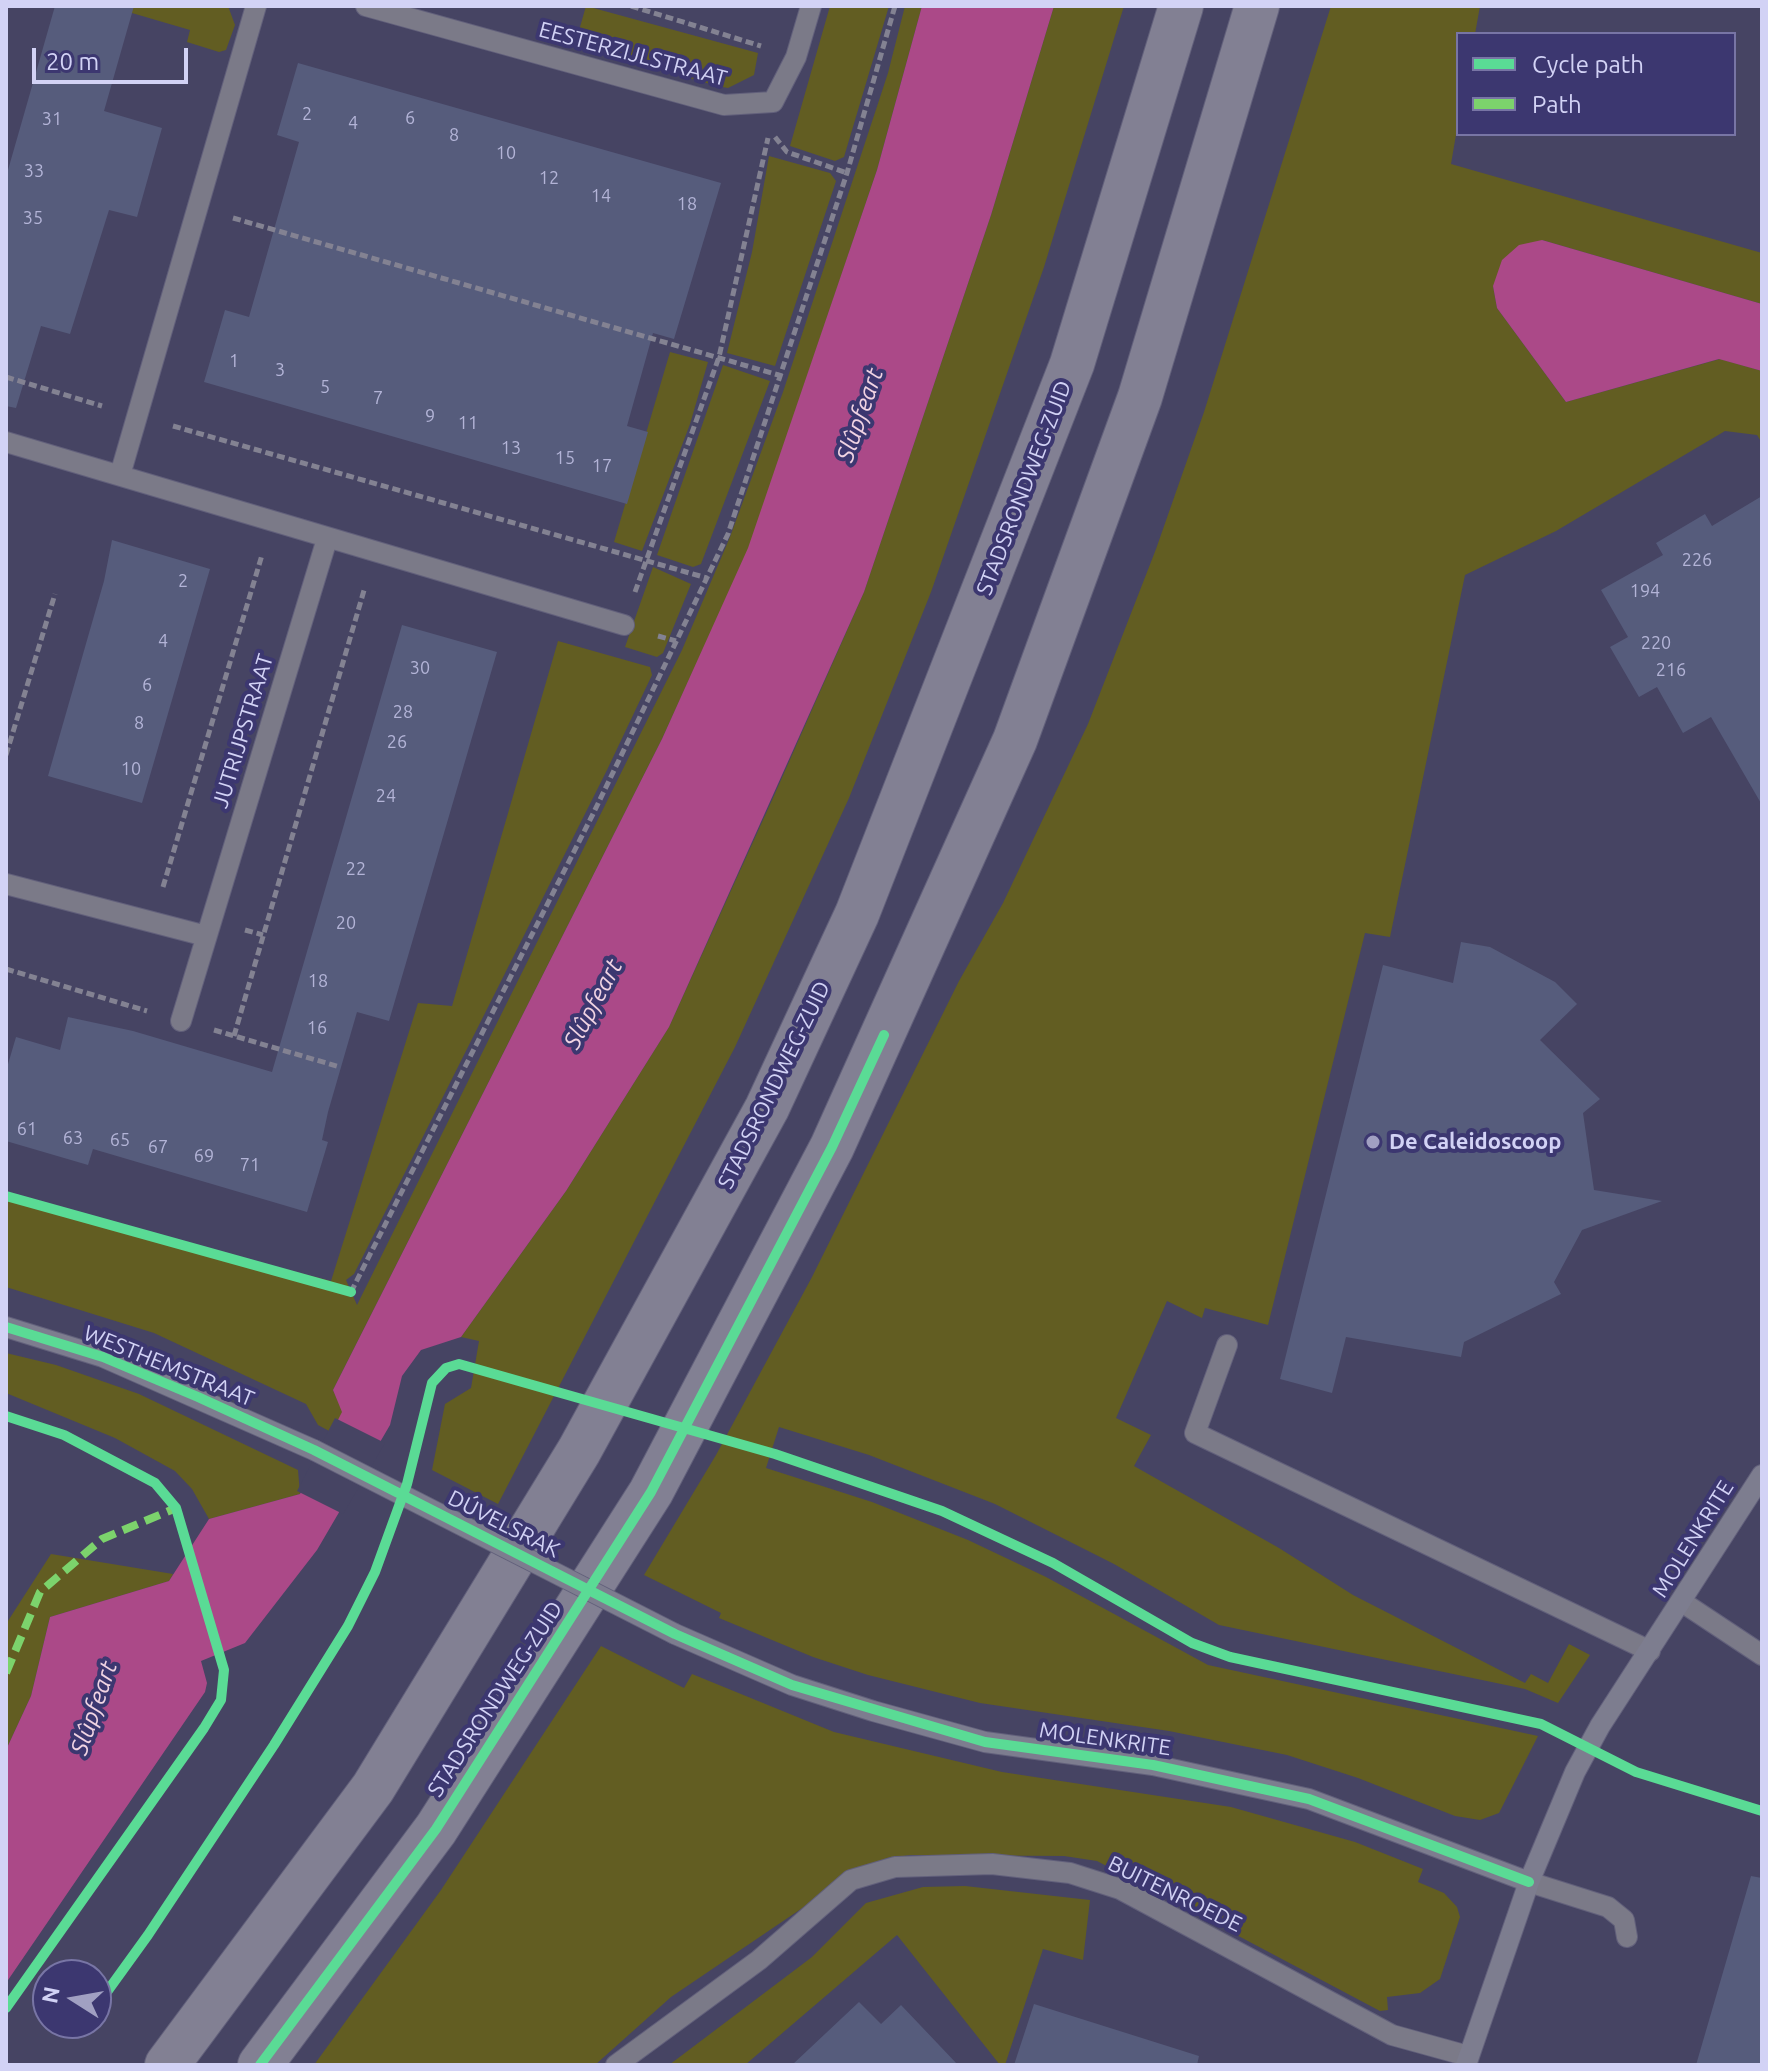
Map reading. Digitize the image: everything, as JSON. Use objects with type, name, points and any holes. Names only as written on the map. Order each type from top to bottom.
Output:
[{"type":"highway","name":"STADSRONDWEG-ZUID","points":[[167,2065],[373,1788],[579,1451],[767,1108],[857,914],[1072,364],[1181,6]]},
{"type":"highway","name":"STADSRONDWEG-ZUID","points":[[260,2065],[436,1829],[651,1492],[832,1147],[1015,740],[1140,397],[1257,13]]},
{"type":"street","points":[[120,475],[256,6]]},
{"type":"street","name":"EESTERZIJLSTRAAT","points":[[366,6],[724,105],[773,102],[796,57]]},
{"type":"street","points":[[796,57],[811,6]]},
{"type":"street","points":[[6,442],[624,625]]},
{"type":"street","name":"JUTRIJPSTRAAT","points":[[181,1021],[327,539]]},
{"type":"street","points":[[6,884],[206,936]]},
{"type":"street","name":"WESTHEMSTRAAT","points":[[6,1327],[103,1357],[314,1450]]},
{"type":"street","points":[[1227,1345],[1195,1433],[1650,1651]]},
{"type":"street","name":"DÚVELSRAK","points":[[314,1450],[675,1634]]},
{"type":"street","name":"MOLENKRITE","points":[[1467,2061],[1529,1882],[1575,1772],[1759,1486]]},
{"type":"street","points":[[1682,1602],[1762,1655]]},
{"type":"street","name":"MOLENKRITE","points":[[675,1634],[792,1685],[873,1711],[985,1742],[1153,1765],[1309,1799],[1529,1882]]},
{"type":"street","name":"BUITENROEDE","points":[[616,2065],[759,1960],[851,1880],[895,1867],[992,1864],[1070,1873],[1120,1889],[1392,2035],[1467,2061]]},
{"type":"street","points":[[1529,1882],[1608,1907],[1624,1920],[1627,1937]]},
{"type":"path","points":[[631,6],[796,57]]},
{"type":"path","points":[[336,1288],[351,1292],[593,814],[728,534],[847,173],[895,6]]},
{"type":"path","points":[[624,625],[719,357],[769,129],[787,152],[847,173]]},
{"type":"path","points":[[197,207],[782,376]]},
{"type":"path","points":[[6,377],[707,578]]},
{"type":"path","points":[[153,922],[272,522]]},
{"type":"path","points":[[234,1036],[375,553]]},
{"type":"path","points":[[6,755],[55,594]]},
{"type":"shaded area","points":[[108,6],[228,6],[235,25],[226,50],[219,52],[187,42],[190,30]]},
{"type":"shaded area","points":[[586,6],[758,53],[754,75],[728,88],[579,46],[576,41]]},
{"type":"shaded area","points":[[830,6],[889,6],[844,157],[835,161],[790,146]]},
{"type":"shaded area","points":[[905,6],[922,6],[877,170],[749,548],[662,739],[333,1390],[343,1412],[331,1432],[318,1425],[306,1404],[154,1333],[6,1287],[6,1198],[331,1281],[418,1003],[452,1006],[558,641],[650,667],[652,675],[607,770],[354,1274],[346,1280],[357,1305],[682,650],[730,537],[783,392],[888,73]]},
{"type":"shaded area","points":[[1054,6],[1124,6],[1044,267],[931,592],[849,798],[735,1047],[498,1504],[432,1470],[445,1404],[471,1388],[479,1341],[461,1337],[566,1191],[669,1027],[773,798],[864,592],[991,215]]},
{"type":"shaded area","points":[[1331,6],[1480,6],[1475,32],[1456,32],[1456,135],[1451,164],[1762,253],[1762,304],[1542,240],[1493,286],[1497,308],[1566,402],[1720,359],[1762,371],[1762,443],[1757,435],[1725,431],[1556,531],[1465,575],[1390,937],[1365,933],[1268,1325],[1205,1308],[1202,1318],[1167,1301],[1116,1418],[1151,1435],[1134,1466],[1279,1548],[1353,1595],[1525,1683],[1531,1674],[1548,1683],[1569,1644],[1590,1655],[1558,1703],[1525,1689],[1219,1625],[1114,1564],[995,1504],[869,1455],[779,1427],[766,1468],[872,1502],[968,1540],[1046,1577],[1208,1665],[1538,1736],[1499,1813],[1480,1820],[1455,1816],[1358,1778],[1287,1755],[1169,1731],[980,1703],[868,1675],[813,1657],[719,1618],[721,1613],[644,1575],[716,1455],[812,1277],[959,981],[1003,903],[1088,724],[1156,549],[1204,412]]},
{"type":"shaded area","points":[[769,156],[830,173],[836,181],[775,366],[727,353],[752,252]]},
{"type":"shaded area","points":[[670,352],[708,362],[690,424],[642,551],[614,542]]},
{"type":"shaded area","points":[[723,365],[770,381],[701,564],[693,567],[657,555]]},
{"type":"shaded area","points":[[653,567],[691,584],[663,653],[657,657],[625,647]]},
{"type":"shaded area","points":[[6,1353],[56,1365],[139,1394],[298,1470],[300,1494],[209,1519],[192,1489],[175,1471],[115,1438],[6,1393]]},
{"type":"shaded area","points":[[51,1554],[173,1574],[169,1581],[50,1617],[31,1696],[6,1750],[6,1624]]},
{"type":"shaded area","points":[[601,1646],[684,1688],[692,1674],[834,1732],[1002,1772],[1231,1807],[1355,1842],[1423,1869],[1418,1882],[1444,1893],[1457,1907],[1460,1917],[1440,1979],[1420,1993],[1387,1997],[1388,2010],[1380,2011],[1097,1861],[1064,1856],[911,1855],[887,1858],[857,1871],[671,1997],[595,2065],[314,2065],[441,1890]]},
{"type":"shaded area","points":[[965,1886],[1090,1900],[1083,1960],[1043,1949],[1005,2065],[1000,2065],[897,1935],[745,2065],[669,2065],[812,1957],[866,1903],[923,1887]]},
{"type":"water","name":"Slûpfeart","points":[[922,6],[1054,6],[991,215],[864,592],[669,1027],[566,1191],[461,1337],[421,1350],[402,1376],[390,1425],[317,1550],[245,1643],[201,1661],[207,1683],[205,1692],[6,1983],[6,1750],[31,1696],[50,1617],[169,1581],[209,1519],[300,1494],[342,1412],[333,1390],[662,739],[748,548],[877,170]]},
{"type":"water","points":[[1542,240],[1762,304],[1762,371],[1719,359],[1566,402],[1497,308],[1493,286],[1502,260],[1519,245]]},
{"type":"pier","points":[[335,1418],[385,1443],[343,1514],[297,1491]]},
{"type":"building","points":[[55,6],[134,6],[104,111],[162,128],[137,217],[109,210],[70,334],[41,326],[16,408],[6,406],[6,177]]},
{"type":"building","points":[[298,63],[721,183],[674,339],[653,333],[627,426],[648,432],[627,504],[204,382],[225,310],[249,317],[299,142],[277,135]]},
{"type":"building","points":[[1762,496],[1762,805],[1711,717],[1683,733],[1657,687],[1639,697],[1610,647],[1628,637],[1601,590],[1663,555],[1656,543],[1705,514],[1712,526]]},
{"type":"building","points":[[112,540],[210,569],[142,803],[48,776],[104,581]]},
{"type":"building","points":[[402,625],[497,652],[389,1021],[357,1012],[328,1112],[322,1140],[328,1142],[307,1212],[93,1149],[88,1165],[6,1141],[6,1071],[16,1037],[60,1050],[68,1017],[133,1031],[272,1072]]},
{"type":"building","points":[[1461,942],[1490,947],[1555,982],[1577,1004],[1540,1040],[1600,1099],[1583,1113],[1594,1190],[1662,1201],[1582,1230],[1554,1282],[1561,1294],[1464,1342],[1461,1357],[1346,1337],[1332,1393],[1280,1379],[1383,965],[1453,983]]},
{"type":"building","points":[[1751,1876],[1762,1878],[1762,2065],[1696,2065]]},
{"type":"building","points":[[859,2002],[881,2024],[901,2005],[958,2065],[792,2065]]},
{"type":"building","points":[[1034,2004],[1199,2056],[1197,2065],[1014,2065]]},
{"type":"marked path","points":[[6,1673],[40,1592],[102,1539],[176,1508]]},
{"type":"cycle path","points":[[260,2065],[436,1829],[651,1492],[832,1147],[884,1035]]},
{"type":"cycle path","points":[[6,1196],[351,1292]]},
{"type":"cycle path","points":[[6,1327],[103,1357],[198,1397],[314,1450],[675,1634],[792,1685],[985,1742],[1153,1765],[1309,1799],[1529,1882]]},
{"type":"cycle path","points":[[112,1985],[274,1745],[348,1626],[375,1572],[407,1484],[432,1383],[446,1368],[459,1364],[775,1454],[942,1511],[1053,1563],[1192,1643],[1230,1657],[1541,1724],[1636,1772],[1762,1811]]},
{"type":"cycle path","points":[[6,1416],[64,1435],[155,1483],[176,1508],[224,1670],[221,1700],[204,1728],[6,2008]]},
{"type":"place","name":"De Caleidoscoop","points":[[1373,1142]]}]
